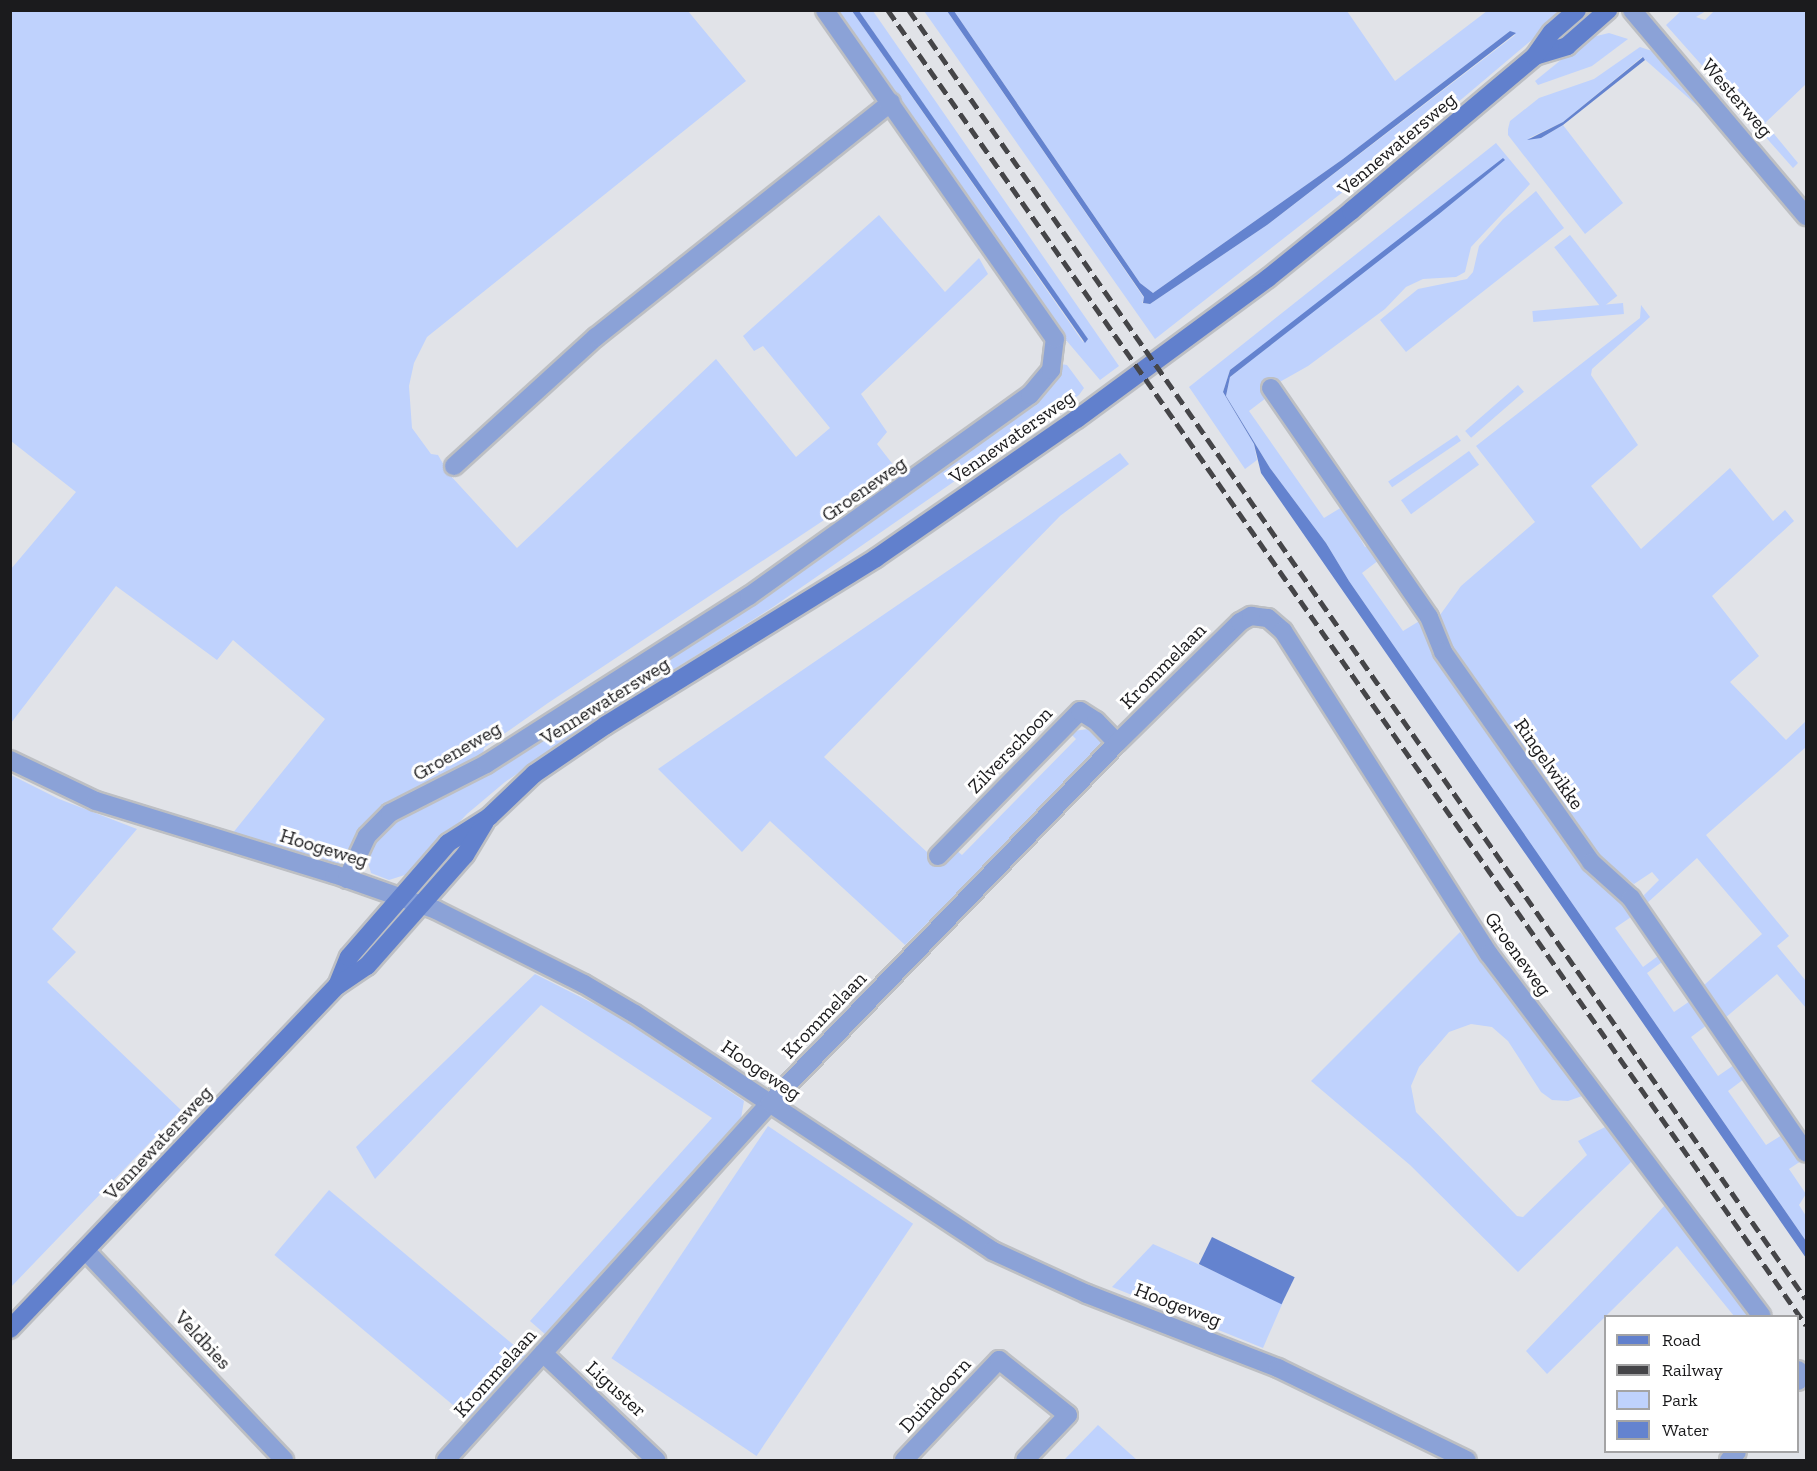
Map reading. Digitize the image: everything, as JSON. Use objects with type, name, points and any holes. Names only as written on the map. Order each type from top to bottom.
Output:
[{"type":"street","name":"Groeneweg","points":[[347,879],[367,836],[390,813],[486,764],[730,609],[931,469],[1030,395],[1046,378],[1053,361],[1055,339],[825,10]]},
{"type":"street","name":"Vennewatersweg","points":[[337,986],[349,957],[448,843],[489,817],[567,750],[876,558],[1077,419],[1268,278],[1535,56],[1552,32],[1577,10]]},
{"type":"street","name":"Vennewatersweg","points":[[1535,56],[1567,46],[1608,10]]},
{"type":"street","name":"Westerweg","points":[[1632,10],[1806,216]]},
{"type":"street","points":[[454,466],[596,337],[891,102]]},
{"type":"street","name":"Ringelwikke","points":[[1271,388],[1430,617],[1443,652],[1590,862],[1630,898],[1806,1153]]},
{"type":"street","name":"Groeneweg","points":[[1251,616],[1268,618],[1283,631],[1489,954],[1760,1315]]},
{"type":"street","name":"Krommelaan","points":[[446,1461],[770,1103],[1117,743],[1240,621],[1251,616]]},
{"type":"street","name":"Zilverschoon","points":[[938,856],[1080,711],[1096,721],[1117,743]]},
{"type":"street","name":"Hoogeweg","points":[[10,760],[96,801],[423,905],[584,984],[770,1103],[993,1251],[1087,1294],[1278,1368],[1467,1461]]},
{"type":"street","name":"Vennewatersweg","points":[[10,1329],[337,986],[367,966],[465,855],[489,817]]},
{"type":"street","name":"Veldbies","points":[[86,1251],[284,1461]]},
{"type":"street","name":"Liguster","points":[[543,1353],[656,1461]]},
{"type":"street","name":"Duindoorn","points":[[904,1461],[999,1360],[1068,1415],[1024,1461]]},
{"type":"green space","points":[[10,11],[688,11],[746,81],[427,337],[414,363],[409,386],[412,428],[431,454],[438,455],[449,474],[517,548],[716,359],[796,457],[830,428],[763,346],[754,351],[743,336],[879,215],[945,292],[979,258],[988,274],[861,394],[887,432],[877,444],[898,471],[548,703],[484,748],[482,759],[388,806],[346,861],[337,865],[232,834],[325,719],[233,640],[217,660],[116,586],[11,723],[11,569],[76,492],[11,441]]},
{"type":"green space","points":[[839,11],[852,11],[1083,342],[1087,338],[859,11],[873,11],[1119,366],[1100,380],[1066,340]]},
{"type":"green space","points":[[924,11],[947,11],[1144,298],[1142,303],[1150,304],[1267,225],[1515,35],[1510,31],[1343,159],[1153,293],[1140,283],[954,11],[1347,11],[1395,81],[1487,11],[1566,11],[1463,98],[1155,339]]},
{"type":"green space","points":[[1681,11],[1706,11],[1696,17],[1705,20],[1714,11],[1806,11],[1806,84],[1765,123],[1798,163],[1793,168],[1666,25]]},
{"type":"green space","points":[[1609,33],[1628,39],[1592,66],[1538,85],[1535,81],[1588,38]]},
{"type":"green space","points":[[1640,47],[1652,51],[1701,109],[1642,57],[1563,122],[1529,138],[1541,138],[1563,125],[1623,203],[1585,234],[1508,135],[1510,121],[1539,98],[1594,79]]},
{"type":"green space","points":[[1496,143],[1530,184],[1471,247],[1465,272],[1456,277],[1423,279],[1406,287],[1385,309],[1308,366],[1262,392],[1266,398],[1249,411],[1324,518],[1342,507],[1365,547],[1369,545],[1379,560],[1362,573],[1403,631],[1421,620],[1433,654],[1581,866],[1619,900],[1631,917],[1615,928],[1643,967],[1658,956],[1662,962],[1647,973],[1674,1012],[1690,1001],[1707,1025],[1691,1037],[1718,1076],[1734,1065],[1744,1079],[1728,1091],[1766,1145],[1782,1135],[1801,1161],[1789,1169],[1806,1194],[1799,1205],[1806,1216],[1806,1241],[1349,581],[1326,543],[1270,468],[1226,396],[1230,377],[1505,160],[1230,370],[1223,392],[1254,444],[1257,460],[1245,469],[1189,387]]},
{"type":"green space","points":[[1536,191],[1564,228],[1406,352],[1380,320],[1418,289],[1467,279],[1473,272],[1479,246],[1503,219]]},
{"type":"green space","points":[[1570,235],[1617,296],[1602,308],[1554,247]]},
{"type":"green space","points":[[1623,303],[1624,314],[1533,322],[1532,311]]},
{"type":"green space","points":[[1641,305],[1650,317],[1592,369],[1591,375],[1638,445],[1591,486],[1641,549],[1730,468],[1773,521],[1785,510],[1794,521],[1712,596],[1759,656],[1730,682],[1786,740],[1806,721],[1806,747],[1706,835],[1789,936],[1777,946],[1806,981],[1806,1008],[1777,974],[1725,1018],[1703,986],[1762,934],[1697,858],[1646,904],[1644,895],[1659,880],[1652,872],[1634,884],[1599,857],[1553,790],[1563,782],[1558,775],[1546,782],[1453,648],[1440,615],[1461,586],[1535,522],[1476,446],[1640,318]]},
{"type":"green space","points":[[1061,364],[1067,365],[1084,388],[1079,395],[773,607],[622,702],[505,782],[467,814],[411,873],[389,880],[371,873],[366,855],[384,827],[845,538],[1025,407]]},
{"type":"green space","points":[[1518,385],[1524,392],[1471,438],[1465,431]]},
{"type":"green space","points":[[1457,435],[1461,441],[1392,487],[1388,481]]},
{"type":"green space","points":[[1469,451],[1479,465],[1411,514],[1401,500]]},
{"type":"green space","points":[[1120,453],[1129,464],[1060,516],[824,757],[941,865],[956,850],[962,855],[1076,739],[1071,734],[1074,731],[1088,729],[1103,743],[1103,749],[905,945],[770,821],[742,852],[658,769]]},
{"type":"green space","points":[[11,775],[59,799],[137,829],[52,929],[76,952],[47,982],[181,1110],[11,1287]]},
{"type":"green space","points":[[1460,932],[1585,1095],[1568,1101],[1552,1100],[1541,1092],[1508,1041],[1492,1027],[1471,1024],[1449,1032],[1419,1067],[1411,1086],[1416,1112],[1517,1216],[1523,1217],[1587,1155],[1578,1141],[1609,1125],[1633,1160],[1518,1272],[1410,1165],[1311,1081]]},
{"type":"green space","points":[[535,974],[616,1015],[744,1101],[740,1124],[546,1335],[530,1321],[712,1118],[541,1005],[375,1179],[356,1147]]},
{"type":"green space","points":[[768,1126],[913,1224],[757,1456],[611,1358]]},
{"type":"green space","points":[[329,1190],[527,1356],[472,1421],[274,1255]]},
{"type":"green space","points":[[1668,1202],[1754,1315],[1733,1315],[1677,1246],[1607,1315],[1604,1315],[1604,1318],[1547,1374],[1526,1351]]},
{"type":"green space","points":[[1153,1244],[1283,1302],[1263,1348],[1112,1287]]},
{"type":"green space","points":[[1098,1425],[1137,1460],[1064,1460]]},
{"type":"water","points":[[852,11],[859,11],[1088,339],[1085,343]]},
{"type":"water","points":[[947,11],[954,11],[1140,283],[1153,293],[1343,159],[1510,31],[1516,33],[1267,225],[1150,304],[1143,303],[1144,297]]},
{"type":"water","points":[[1643,57],[1645,60],[1563,125],[1541,138],[1527,140],[1563,122]]},
{"type":"water","points":[[1503,158],[1505,160],[1439,214],[1230,377],[1226,396],[1270,468],[1326,543],[1349,581],[1806,1241],[1806,1258],[1261,473],[1254,444],[1223,392],[1230,370]]},
{"type":"water","points":[[1212,1237],[1295,1277],[1282,1304],[1199,1264]]},
{"type":"railway","points":[[888,10],[1806,1325]]},
{"type":"railway","points":[[909,10],[1806,1299]]}]
